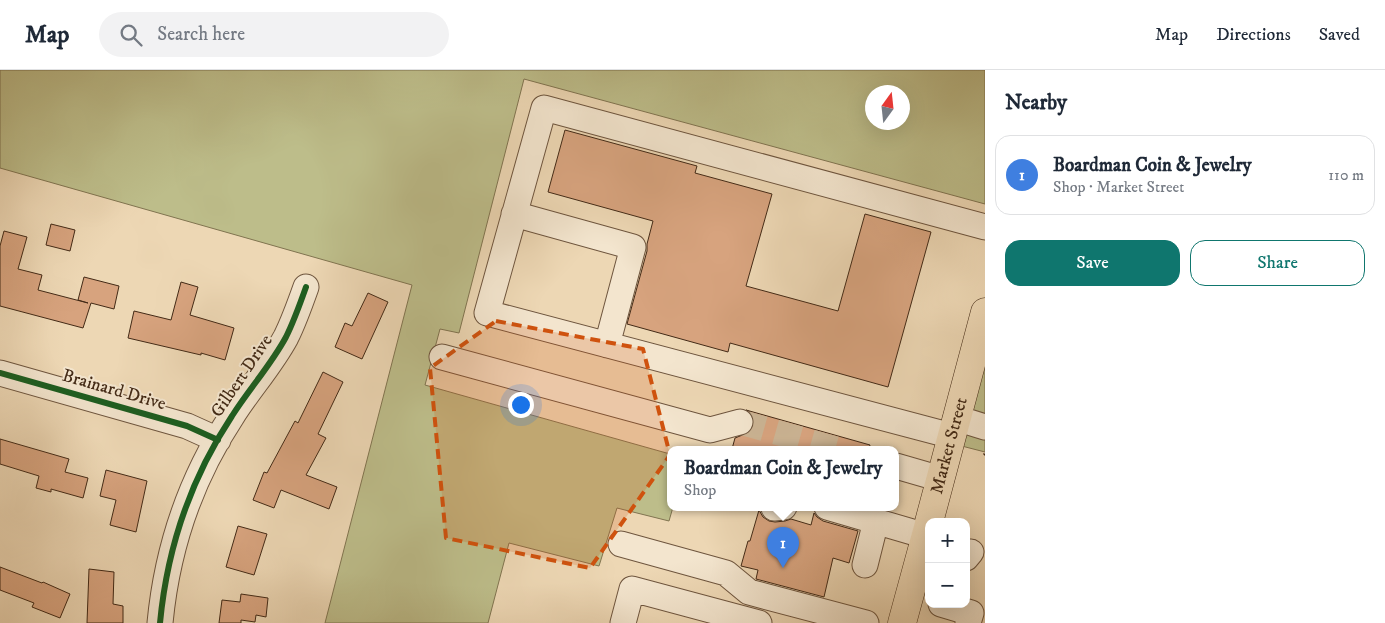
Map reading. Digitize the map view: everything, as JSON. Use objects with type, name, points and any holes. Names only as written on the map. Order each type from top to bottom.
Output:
[{"type":"main road","name":"Market Street","points":[[931,518],[985,312]]},
{"type":"main road","name":"Market Street","points":[[902,623],[919,598],[925,548]]},
{"type":"street","points":[[985,227],[544,108],[487,313],[607,345],[954,427],[985,427]]},
{"type":"street","points":[[514,214],[633,247],[607,345]]},
{"type":"street","name":"Gilbert Drive","points":[[160,623],[167,574],[180,521],[204,464],[232,416],[285,338],[306,287]]},
{"type":"street","points":[[442,357],[710,430],[740,422]]},
{"type":"street","name":"Brainard Drive","points":[[0,373],[187,426],[218,440]]},
{"type":"street","points":[[899,467],[941,479]]},
{"type":"street","points":[[841,511],[876,521],[925,540]]},
{"type":"street","points":[[865,565],[876,521]]},
{"type":"street","points":[[621,544],[726,573],[749,592],[866,623]]},
{"type":"street","points":[[623,623],[632,589],[759,623]]},
{"type":"street","points":[[953,608],[970,613],[968,623]]},
{"type":"highlighted area","points":[[496,321],[643,349],[670,455],[590,568],[446,538],[430,368]]},
{"type":"green space","points":[[0,70],[985,70],[985,204],[524,79],[459,333],[440,329],[425,385],[667,453],[667,511],[672,511],[669,521],[617,508],[599,566],[509,543],[488,623],[325,623],[412,285],[0,168]]},
{"type":"green space","points":[[985,312],[985,452],[950,443]]},
{"type":"building","points":[[565,130],[697,166],[695,173],[772,194],[746,286],[838,311],[865,214],[931,232],[888,387],[730,343],[728,352],[627,324],[647,251],[653,221],[548,192]]},
{"type":"building","points":[[51,224],[75,230],[70,251],[46,245]]},
{"type":"building","points":[[4,231],[27,237],[18,269],[42,275],[38,290],[88,303],[78,300],[84,277],[119,286],[114,309],[91,303],[83,328],[0,306],[0,246]]},
{"type":"building","points":[[181,282],[198,287],[190,315],[234,328],[225,360],[201,353],[201,355],[128,338],[134,311],[171,320]]},
{"type":"building","points":[[368,293],[388,302],[362,359],[335,347],[345,323],[352,326]]},
{"type":"building","points":[[323,372],[343,382],[318,434],[326,438],[306,475],[337,487],[329,509],[281,490],[274,508],[253,500],[264,472],[267,473],[295,421],[298,423]]},
{"type":"building","points":[[746,410],[870,446],[733,446],[735,438],[750,432],[754,426],[754,418]]},
{"type":"building","points":[[0,439],[69,459],[65,472],[88,478],[83,498],[51,489],[51,492],[36,488],[39,476],[0,464]]},
{"type":"building","points":[[106,470],[147,481],[136,532],[110,525],[116,500],[100,496]]},
{"type":"building","points":[[759,511],[769,521],[775,522],[791,519],[811,525],[814,513],[823,521],[858,531],[849,563],[833,558],[824,597],[756,579],[758,570],[741,566],[748,541],[750,541]]},
{"type":"building","points":[[238,526],[267,534],[254,575],[226,567]]},
{"type":"building","points":[[0,567],[70,594],[60,618],[32,607],[34,603],[0,590]]},
{"type":"building","points":[[89,569],[114,572],[113,604],[123,606],[123,623],[87,623]]},
{"type":"building","points":[[241,594],[268,598],[266,617],[256,615],[255,622],[241,620],[241,623],[219,623],[222,600],[240,602]]},
{"type":"tunnel","points":[[740,422],[825,446]]},
{"type":"cycle path","points":[[160,623],[168,568],[183,515],[193,489],[217,440],[286,337],[306,287]]},
{"type":"cycle path","points":[[0,373],[187,426],[218,440]]},
{"type":"place","name":"Boardman Coin & Jewelry","points":[[783,568]]}]
